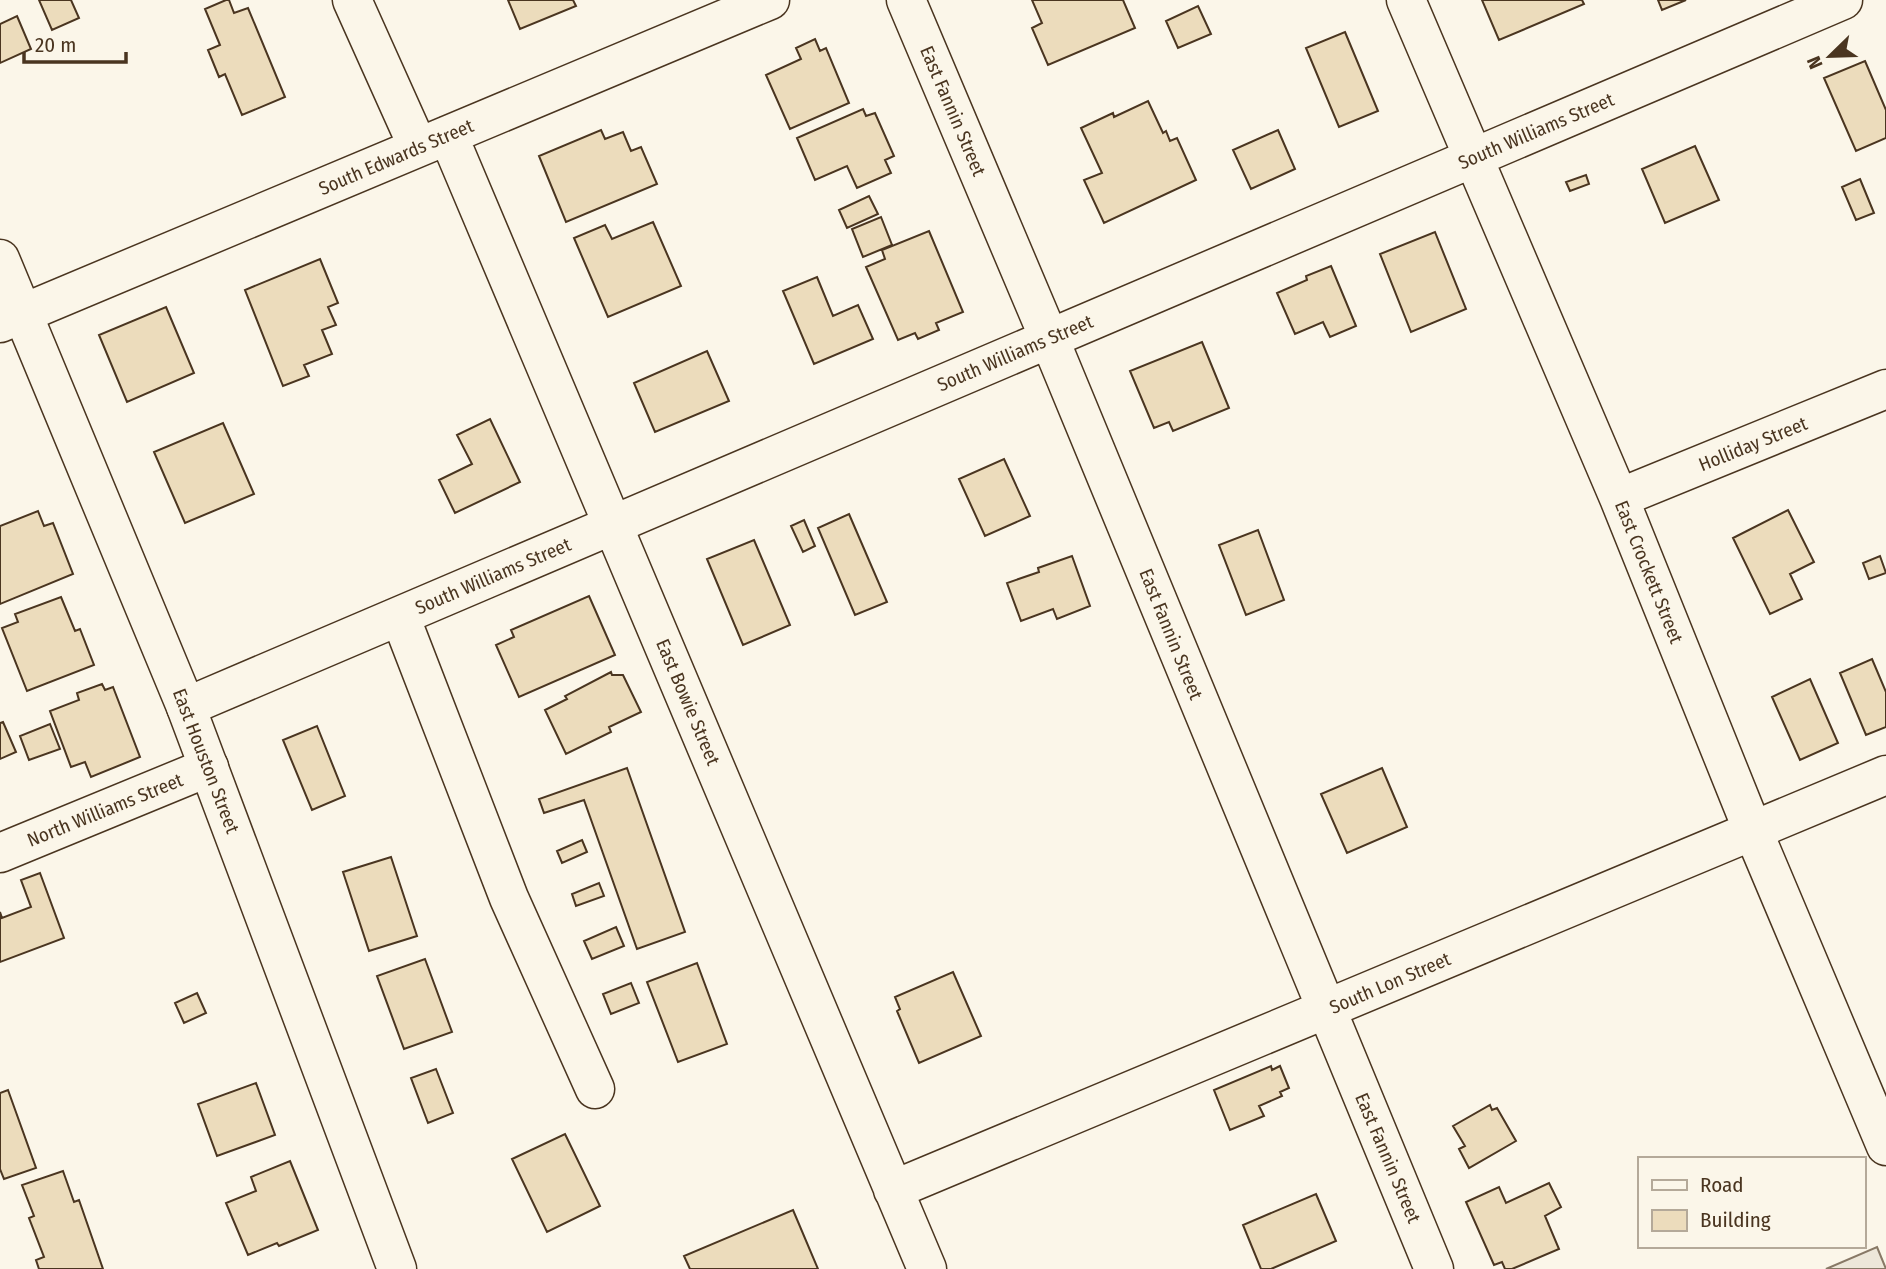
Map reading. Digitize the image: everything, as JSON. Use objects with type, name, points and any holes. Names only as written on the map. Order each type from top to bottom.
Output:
[{"type":"street","name":"East Bowie Street","points":[[352,0],[433,141],[613,525],[926,1269]]},
{"type":"street","name":"South Edwards Street","points":[[11,318],[770,0]]},
{"type":"street","name":"East Fannin Street","points":[[906,0],[1049,338],[1434,1269]]},
{"type":"street","name":"East Crockett Street","points":[[1406,0],[1619,498],[1753,831],[1886,1146]]},
{"type":"street","name":"South Williams Street","points":[[186,707],[1843,0]]},
{"type":"street","name":"East Houston Street","points":[[0,259],[11,318],[186,707],[397,1269]]},
{"type":"street","name":"Holliday Street","points":[[1619,498],[1886,389]]},
{"type":"street","points":[[400,616],[509,898],[595,1089]]},
{"type":"street","name":"North Williams Street","points":[[0,853],[209,767]]},
{"type":"street","name":"South Lon Street","points":[[893,1190],[1886,775]]},
{"type":"shaded area","points":[[1877,1247],[1886,1269],[1826,1269]]},
{"type":"building","points":[[39,0],[71,0],[79,18],[52,30]]},
{"type":"building","points":[[229,0],[234,13],[248,8],[285,97],[242,115],[225,74],[219,77],[208,50],[220,45],[205,9]]},
{"type":"building","points":[[508,0],[573,0],[576,6],[520,29]]},
{"type":"building","points":[[1032,0],[1123,0],[1135,28],[1048,65],[1032,28],[1042,23]]},
{"type":"building","points":[[1482,0],[1582,0],[1584,4],[1499,40]]},
{"type":"building","points":[[1658,0],[1686,0],[1662,10]]},
{"type":"building","points":[[1198,6],[1211,34],[1178,48],[1166,21]]},
{"type":"building","points":[[17,16],[31,49],[0,63],[0,24]]},
{"type":"building","points":[[1345,32],[1378,111],[1339,127],[1306,48]]},
{"type":"building","points":[[815,39],[820,51],[826,48],[849,103],[790,129],[766,75],[801,59],[796,48]]},
{"type":"building","points":[[1865,61],[1886,110],[1886,138],[1856,151],[1824,78]]},
{"type":"building","points":[[1148,101],[1163,133],[1166,131],[1170,141],[1177,138],[1196,180],[1104,223],[1084,180],[1102,173],[1081,128],[1113,113],[1114,117]]},
{"type":"building","points":[[863,109],[866,116],[875,113],[894,156],[885,160],[891,173],[857,188],[847,166],[815,180],[797,138]]},
{"type":"building","points":[[601,130],[605,139],[623,132],[631,151],[641,147],[657,184],[566,222],[539,156]]},
{"type":"building","points":[[1278,130],[1295,169],[1251,189],[1233,150]]},
{"type":"building","points":[[1695,146],[1719,200],[1665,223],[1642,169]]},
{"type":"building","points":[[1586,175],[1589,184],[1570,191],[1566,182]]},
{"type":"building","points":[[1860,179],[1874,213],[1856,220],[1842,187]]},
{"type":"building","points":[[869,196],[878,214],[847,228],[839,210]]},
{"type":"building","points":[[881,217],[892,245],[863,257],[852,229]]},
{"type":"building","points":[[653,222],[681,286],[608,317],[574,238],[605,225],[612,239]]},
{"type":"building","points":[[929,231],[963,312],[936,323],[939,330],[918,339],[915,333],[898,340],[866,267],[885,259],[882,250]]},
{"type":"building","points":[[1435,232],[1466,309],[1411,332],[1380,254]]},
{"type":"building","points":[[320,259],[338,303],[328,307],[336,325],[322,330],[332,354],[304,365],[309,376],[283,386],[245,290]]},
{"type":"building","points":[[1331,266],[1356,326],[1330,337],[1323,322],[1295,334],[1277,293],[1307,280],[1306,276]]},
{"type":"building","points":[[817,277],[833,316],[858,305],[873,339],[814,364],[783,291]]},
{"type":"building","points":[[166,307],[194,373],[127,402],[99,335]]},
{"type":"building","points":[[1202,342],[1229,408],[1173,431],[1169,422],[1154,428],[1130,371]]},
{"type":"building","points":[[707,351],[729,401],[655,432],[634,383]]},
{"type":"building","points":[[490,419],[520,482],[455,513],[439,480],[472,464],[457,435]]},
{"type":"building","points":[[223,423],[254,494],[185,523],[154,452]]},
{"type":"building","points":[[1004,459],[1030,516],[985,536],[959,479]]},
{"type":"building","points":[[1788,510],[1814,562],[1790,574],[1802,599],[1770,614],[1733,538]]},
{"type":"building","points":[[38,511],[44,526],[53,523],[73,574],[0,604],[0,526]]},
{"type":"building","points":[[849,514],[887,602],[855,615],[818,528]]},
{"type":"building","points":[[804,520],[815,546],[803,552],[791,526]]},
{"type":"building","points":[[1258,530],[1284,600],[1246,615],[1219,545]]},
{"type":"building","points":[[754,540],[790,625],[743,645],[707,559]]},
{"type":"building","points":[[1072,556],[1090,606],[1057,619],[1053,609],[1021,621],[1007,583],[1039,572],[1038,568]]},
{"type":"building","points":[[1880,556],[1886,573],[1869,579],[1863,563]]},
{"type":"building","points":[[589,596],[615,655],[519,697],[496,645],[514,637],[511,630]]},
{"type":"building","points":[[61,597],[75,631],[80,629],[94,665],[27,691],[2,628],[18,622],[15,614]]},
{"type":"building","points":[[1872,659],[1886,692],[1886,727],[1866,735],[1840,673]]},
{"type":"building","points":[[611,672],[612,675],[623,675],[641,712],[609,727],[611,732],[566,754],[545,710],[567,699],[565,696]]},
{"type":"building","points":[[1810,679],[1838,743],[1800,760],[1772,697]]},
{"type":"building","points":[[102,684],[105,690],[113,687],[140,757],[91,777],[85,762],[71,767],[50,711],[79,700],[77,693]]},
{"type":"building","points":[[3,722],[16,752],[0,759],[0,723]]},
{"type":"building","points":[[50,724],[60,749],[29,760],[20,736]]},
{"type":"building","points":[[317,726],[345,796],[312,810],[283,740]]},
{"type":"building","points":[[627,768],[685,932],[637,949],[584,800],[544,813],[539,799]]},
{"type":"building","points":[[1382,768],[1407,827],[1347,853],[1321,794]]},
{"type":"building","points":[[582,840],[587,852],[562,863],[557,851]]},
{"type":"building","points":[[391,857],[417,936],[369,951],[343,872]]},
{"type":"building","points":[[40,873],[64,938],[0,962],[0,912],[2,918],[31,907],[21,880]]},
{"type":"building","points":[[599,883],[604,896],[576,906],[572,894]]},
{"type":"building","points":[[616,927],[624,946],[592,959],[584,941]]},
{"type":"building","points":[[425,959],[452,1032],[404,1049],[377,976]]},
{"type":"building","points":[[697,963],[727,1044],[678,1062],[647,982]]},
{"type":"building","points":[[953,972],[981,1036],[919,1063],[897,1011],[900,1009],[895,997]]},
{"type":"building","points":[[631,983],[639,1003],[611,1014],[603,994]]},
{"type":"building","points":[[197,993],[206,1013],[184,1023],[175,1003]]},
{"type":"building","points":[[1271,1066],[1272,1070],[1280,1066],[1289,1088],[1280,1092],[1282,1096],[1259,1106],[1264,1116],[1230,1130],[1214,1090]]},
{"type":"building","points":[[436,1069],[453,1113],[428,1123],[411,1078]]},
{"type":"building","points":[[256,1083],[275,1135],[217,1156],[198,1104]]},
{"type":"building","points":[[8,1090],[36,1168],[4,1179],[0,1169],[0,1093]]},
{"type":"building","points":[[1490,1105],[1492,1110],[1497,1108],[1516,1141],[1469,1168],[1459,1149],[1465,1146],[1453,1126]]},
{"type":"building","points":[[565,1134],[600,1206],[547,1232],[512,1159]]},
{"type":"building","points":[[290,1161],[318,1230],[248,1255],[226,1203],[256,1191],[251,1177]]},
{"type":"building","points":[[63,1171],[74,1202],[79,1200],[103,1269],[39,1269],[36,1260],[44,1257],[29,1218],[34,1216],[22,1185]]},
{"type":"building","points":[[1549,1183],[1561,1207],[1545,1216],[1559,1249],[1512,1269],[1505,1269],[1502,1262],[1494,1265],[1466,1202],[1499,1187],[1506,1203]]},
{"type":"building","points":[[1316,1194],[1336,1241],[1271,1269],[1261,1269],[1243,1225]]},
{"type":"building","points":[[793,1210],[818,1269],[690,1269],[684,1256]]}]
